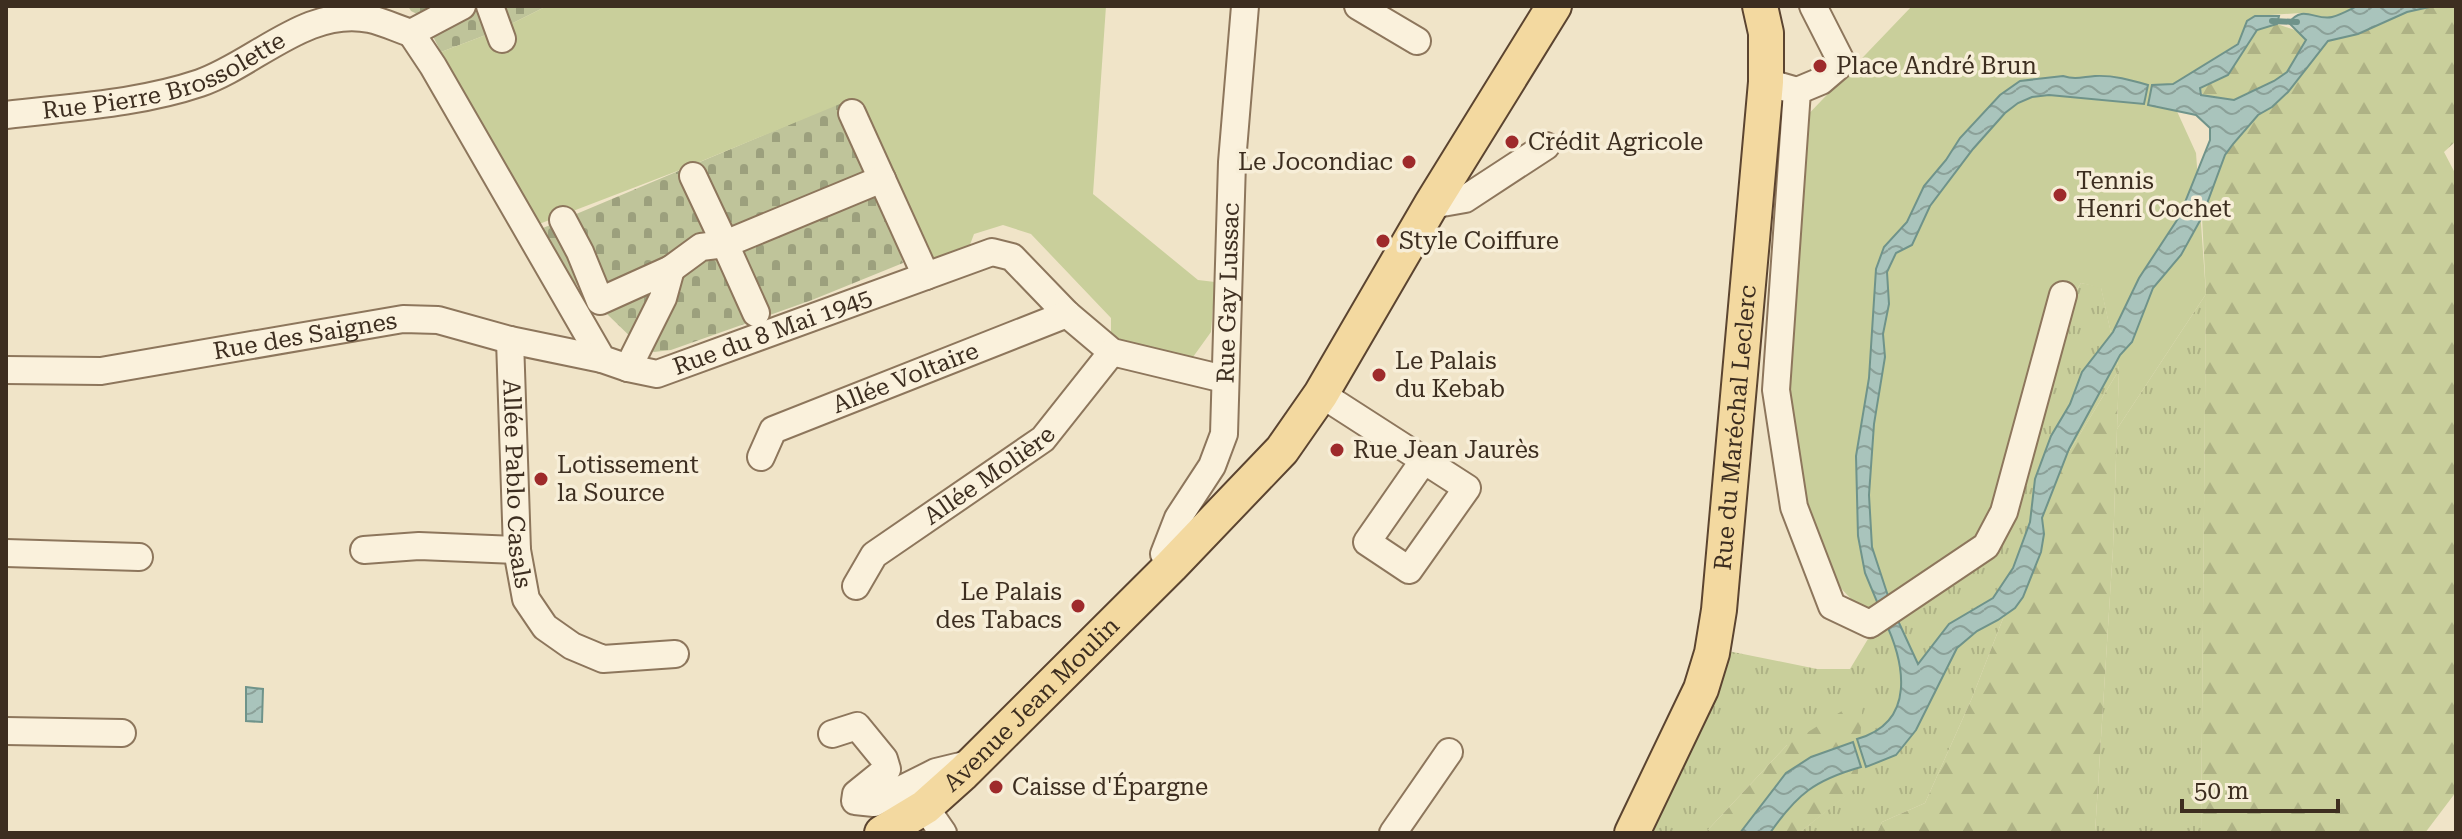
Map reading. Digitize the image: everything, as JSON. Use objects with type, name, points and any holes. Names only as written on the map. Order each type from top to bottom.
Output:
[{"type":"main road","points":[[1171,566],[1282,450],[1321,394],[1431,205],[1554,6]]},
{"type":"main road","name":"Rue du Maréchal Leclerc","points":[[1632,833],[1701,689],[1712,653],[1719,610],[1781,87],[1760,6]]},
{"type":"main road","name":"Avenue Jean Moulin","points":[[882,833],[934,820],[973,763],[1171,566]]},
{"type":"street","points":[[462,6],[411,33],[602,359]]},
{"type":"street","points":[[490,6],[502,39]]},
{"type":"street","name":"Rue Gay Lussac","points":[[1171,566],[1164,554],[1178,518],[1212,466],[1224,434],[1232,162],[1245,6]]},
{"type":"street","points":[[1358,6],[1417,41]]},
{"type":"street","points":[[1813,6],[1842,63],[1821,81],[1781,87],[1776,390],[1794,507],[1832,606],[1870,624],[1986,546],[2004,512],[2063,295]]},
{"type":"street","name":"Rue Pierre Brossolette","points":[[6,115],[158,95],[204,82],[298,31],[337,19],[369,19],[411,33]]},
{"type":"street","points":[[852,113],[926,276]]},
{"type":"street","points":[[1431,205],[1465,199],[1546,146]]},
{"type":"street","points":[[693,176],[756,313]]},
{"type":"street","points":[[563,220],[600,301],[671,269],[701,247],[725,244],[882,179]]},
{"type":"street","name":"Rue du 8 Mai 1945","points":[[602,359],[657,374],[992,252],[1012,257],[1067,314],[1112,352],[1224,379]]},
{"type":"street","points":[[628,368],[663,298],[671,269]]},
{"type":"street","name":"Allée Voltaire","points":[[761,457],[773,430],[1067,314]]},
{"type":"street","name":"Rue des Saignes","points":[[6,370],[101,371],[403,319],[438,320],[510,340],[602,359]]},
{"type":"street","name":"Allée Pablo Casals","points":[[510,340],[517,550],[526,599],[545,627],[572,646],[603,659],[675,654]]},
{"type":"street","name":"Allée Molière","points":[[856,586],[874,555],[1043,439],[1112,352]]},
{"type":"street","points":[[1321,394],[1424,460]]},
{"type":"street","points":[[364,550],[419,546],[517,550]]},
{"type":"street","points":[[6,553],[139,557]]},
{"type":"street","points":[[832,734],[857,726],[884,759],[887,769],[856,794],[855,801],[874,803],[936,772],[973,763]]},
{"type":"street","points":[[6,731],[122,733]]},
{"type":"street","points":[[1393,833],[1449,752]]},
{"type":"green space","points":[[408,6],[547,6],[499,30],[441,52],[423,17]]},
{"type":"green space","points":[[547,6],[1106,6],[1093,194],[1198,280],[1215,282],[1211,332],[1193,357],[1154,354],[1111,335],[1111,318],[1031,234],[1003,225],[974,234],[968,250],[930,261],[852,99],[539,224],[441,52],[499,30]]},
{"type":"green space","points":[[1912,6],[2357,6],[2329,19],[2301,13],[2255,16],[2247,22],[2238,43],[2173,84],[2165,85],[2196,153],[2206,294],[2117,429],[2119,370],[2101,288],[2081,283],[2065,308],[2002,524],[1878,615],[1852,600],[1836,583],[1811,533],[1783,392],[1799,124]]},
{"type":"green space","points":[[2434,6],[2456,6],[2456,141],[2444,152],[2456,175],[2456,792],[2425,833],[2201,833],[2206,294],[2202,217],[2225,155],[2200,88],[2228,75],[2257,30],[2277,24],[2328,41],[2358,34],[2407,12]]},
{"type":"green space","points":[[852,98],[918,248],[901,256],[903,263],[812,300],[671,350],[654,352],[641,347],[573,281],[543,228]]},
{"type":"green space","points":[[2081,283],[2101,287],[2119,370],[2066,457],[1972,698],[1925,803],[1882,822],[1877,833],[1799,833],[1857,786],[1787,745],[1705,833],[1651,833],[1703,725],[1728,651],[1817,669],[1850,669]]},
{"type":"green space","points":[[2206,294],[2201,833],[2095,833],[2113,548],[2117,429]]},
{"type":"green space","points":[[2119,370],[2113,548],[2095,833],[1877,833],[1882,822],[1925,803],[1972,698],[2066,457]]},
{"type":"green space","points":[[1863,698],[1857,787],[1799,833],[1705,833],[1787,745]]},
{"type":"water","points":[[2357,6],[2434,6],[2407,12],[2358,34],[2328,41],[2288,92],[2258,115],[2233,144],[2225,155],[2202,217],[2181,255],[2153,288],[2132,342],[2120,355],[2069,449],[2042,518],[2044,534],[2041,552],[2023,597],[2015,608],[1977,631],[1957,648],[1916,730],[1896,755],[1866,767],[1857,739],[1876,731],[1889,719],[1901,689],[1897,654],[1884,619],[1894,612],[1918,664],[1949,624],[1993,598],[2013,568],[2030,522],[2035,479],[2051,436],[2070,404],[2082,372],[2113,332],[2139,278],[2179,217],[2210,140],[2210,128],[2196,115],[2148,105],[2152,85],[2173,84],[2238,44],[2247,21],[2255,16],[2279,16],[2277,24],[2257,30],[2228,75],[2200,88],[2201,95],[2234,100],[2287,72],[2306,40],[2289,23],[2294,17],[2304,14],[2332,17]]},
{"type":"water","points":[[2063,76],[2108,76],[2148,85],[2144,104],[2049,95],[2018,103],[1973,149],[1930,206],[1912,245],[1896,253],[1887,272],[1889,304],[1883,334],[1885,357],[1874,424],[1869,495],[1872,547],[1890,602],[1880,609],[1865,573],[1858,536],[1856,456],[1869,378],[1876,269],[1884,247],[1907,222],[1924,186],[1960,138],[2000,95],[2020,81]]},
{"type":"water","points":[[246,687],[263,689],[262,722],[246,721]]},
{"type":"water","points":[[1853,742],[1861,767],[1831,777],[1808,790],[1770,833],[1740,833],[1786,773],[1811,757]]},
{"type":"waterway","points":[[2272,21],[2297,22]]},
{"type":"place","name":"Place André Brun","points":[[1820,66]]},
{"type":"place","name":"Crédit Agricole","points":[[1512,142]]},
{"type":"place","name":"Le Jocondiac","points":[[1409,162]]},
{"type":"place","name":"Tennis Henri Cochet","points":[[2060,195]]},
{"type":"place","name":"Style Coiffure","points":[[1383,241]]},
{"type":"place","name":"Le Palais du Kebab","points":[[1379,375]]},
{"type":"place","name":"Rue Jean Jaurès","points":[[1337,450]]},
{"type":"place","name":"Lotissement la Source","points":[[541,479]]},
{"type":"place","name":"Le Palais des Tabacs","points":[[1078,606]]},
{"type":"place","name":"Caisse d'Épargne","points":[[996,787]]}]
